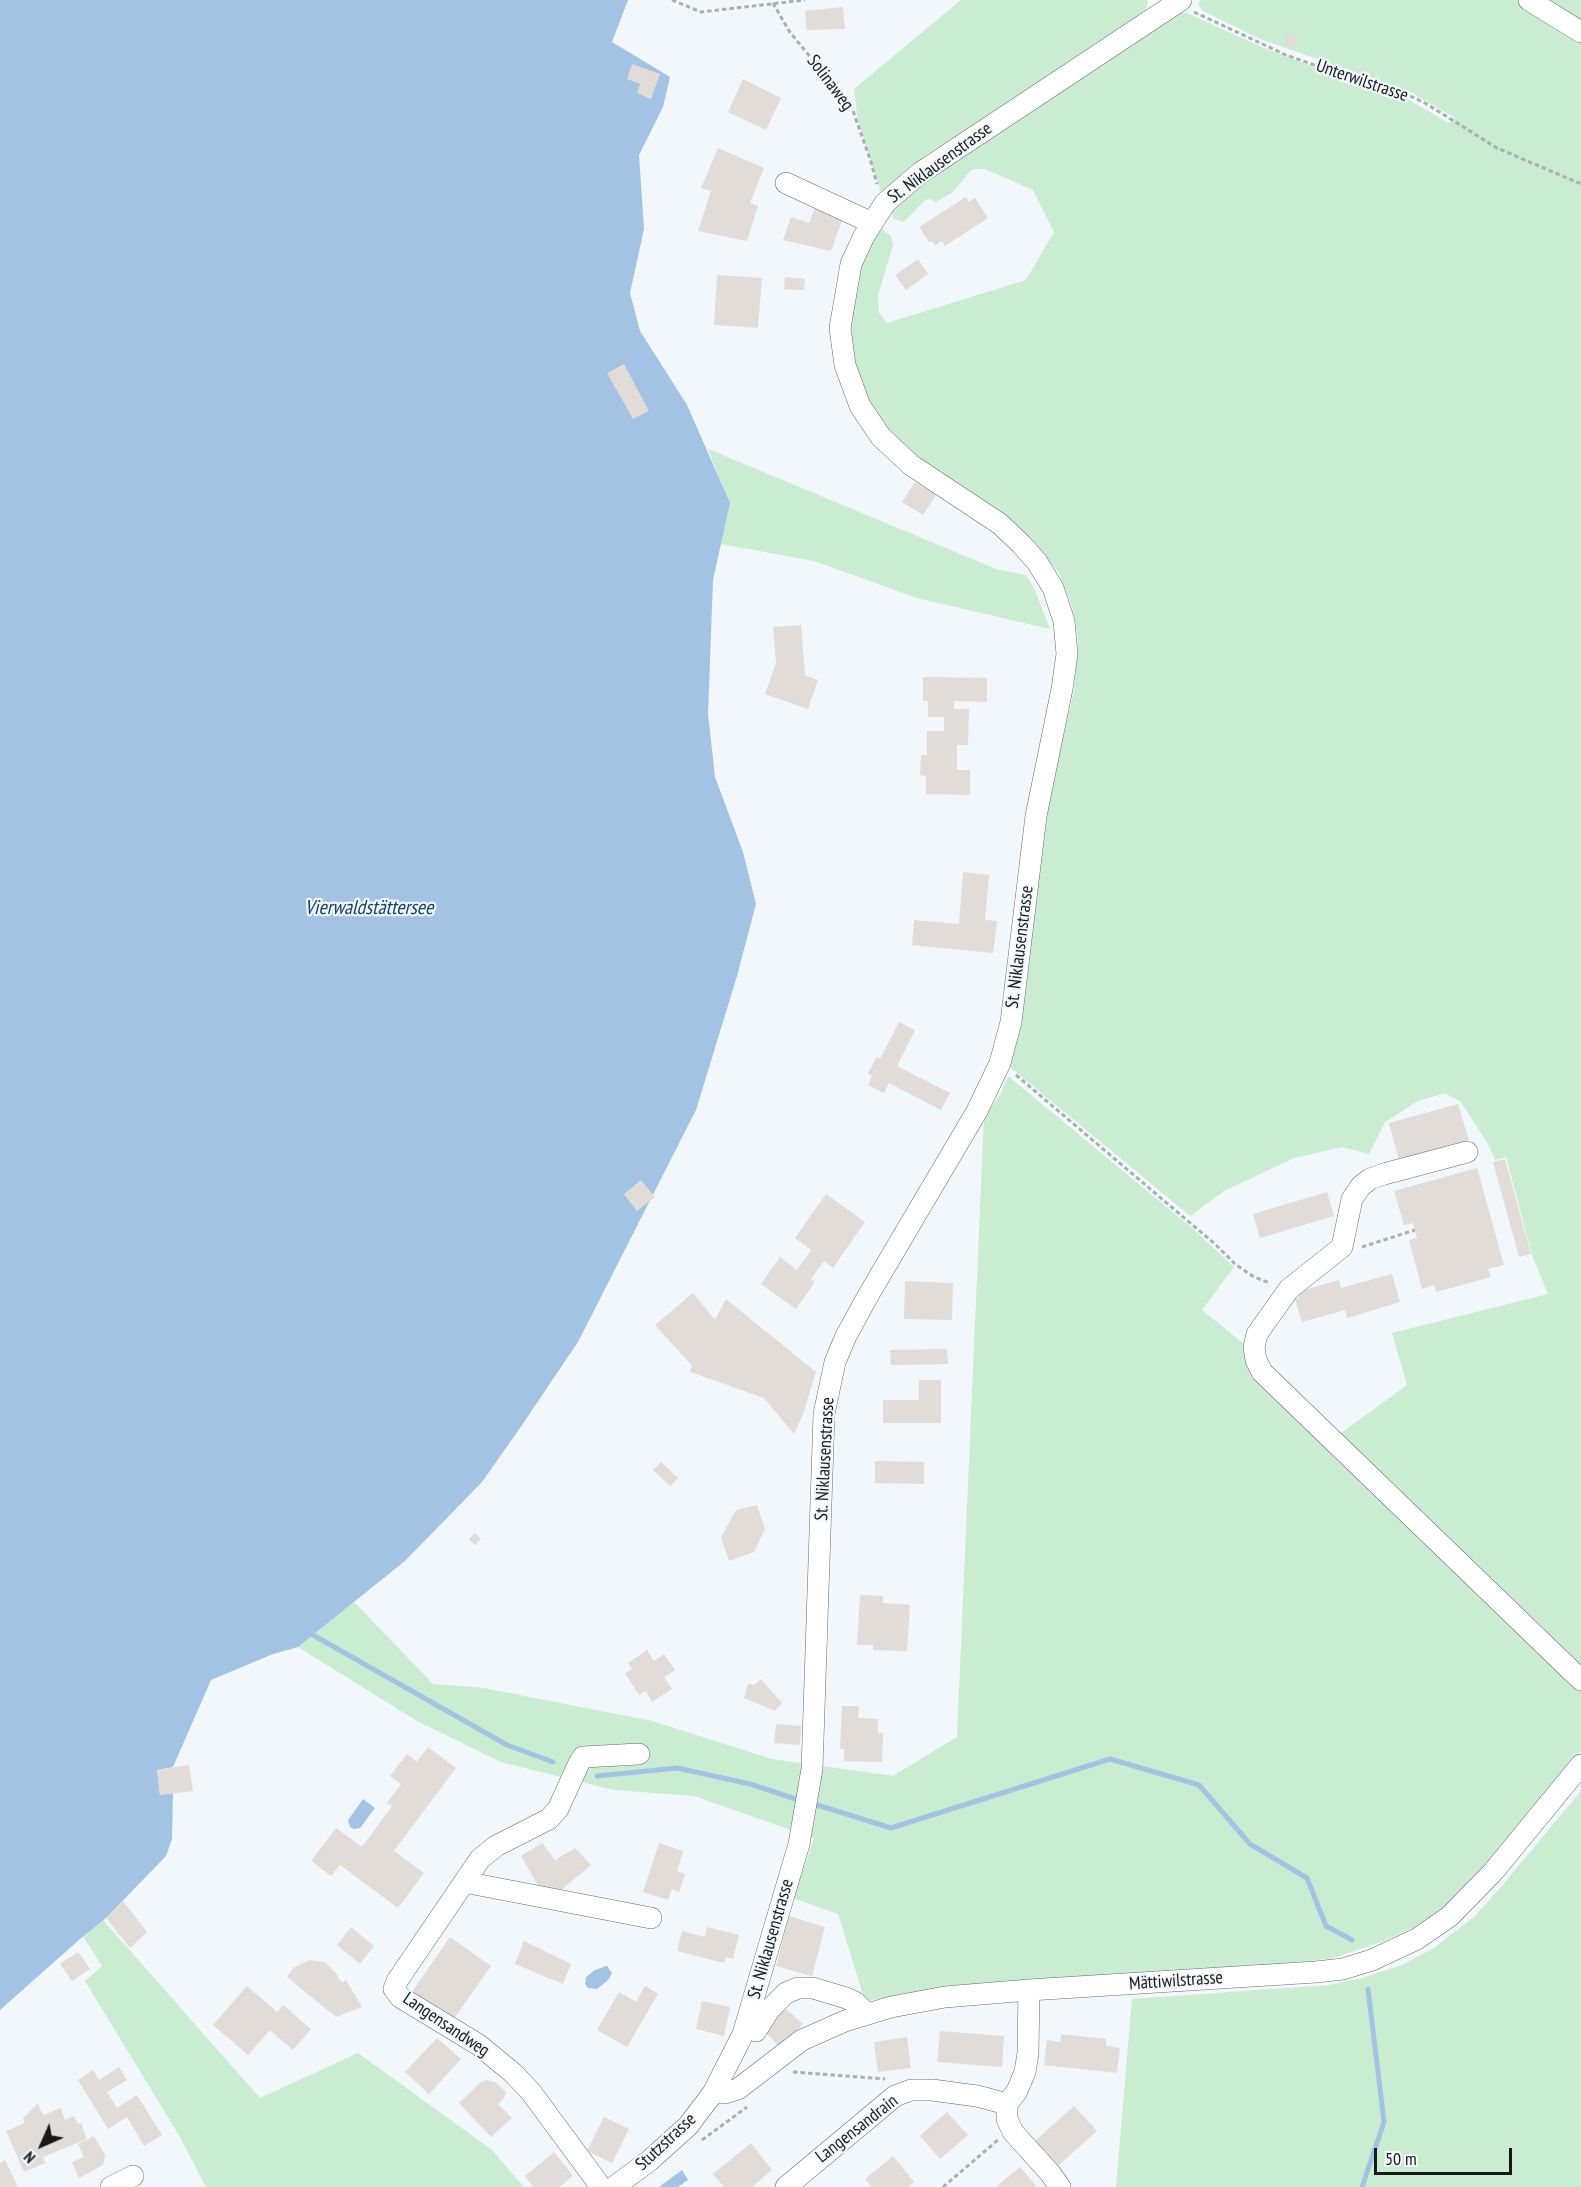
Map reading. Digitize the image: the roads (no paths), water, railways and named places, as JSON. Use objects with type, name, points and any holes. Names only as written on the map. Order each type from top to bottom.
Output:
[{"type":"street","points":[[1529,0],[1581,32]]},
{"type":"street","name":"St. Niklausenstrasse","points":[[713,2093],[730,2063],[745,2027],[799,1844],[812,1769],[824,1414],[835,1362],[869,1294],[977,1111],[1000,1063],[1011,1022],[1036,816],[1067,654],[1064,621],[1053,588],[1037,562],[1000,524],[911,465],[881,437],[860,406],[845,365],[840,328],[851,264],[885,202],[930,167],[1177,1]]},
{"type":"street","points":[[786,183],[872,223]]},
{"type":"street","points":[[1467,1152],[1370,1179],[1361,1186],[1353,1199],[1342,1247],[1289,1289],[1257,1334],[1254,1347],[1256,1360],[1262,1372],[1581,1680]]},
{"type":"street","points":[[639,1754],[583,1757],[558,1809],[549,1819],[496,1845],[480,1860],[464,1882],[651,1918]]},
{"type":"street","name":"Mättiwilstrasse","points":[[713,2093],[725,2093],[738,2088],[802,2040],[845,2020],[945,1997],[1316,1972],[1343,1969],[1372,1960],[1417,1939],[1450,1916],[1493,1872],[1581,1765]]},
{"type":"street","name":"Langensandweg","points":[[464,1882],[397,1981],[394,1989],[399,1997],[479,2045],[513,2073],[531,2092],[601,2187]]},
{"type":"street","points":[[745,2027],[756,2031],[769,2010],[786,1993],[798,1988],[813,1988],[846,1998],[855,2002],[867,2014]]},
{"type":"street","points":[[1029,1990],[1028,2053],[1025,2072],[1017,2091],[1007,2104],[1006,2118],[1013,2132],[1060,2187]]},
{"type":"street","name":"Langensandrain","points":[[786,2187],[895,2096],[911,2090],[932,2090],[977,2096],[1007,2104]]},
{"type":"street","name":"Stutzstrasse","points":[[614,2187],[669,2144],[688,2126],[713,2093]]},
{"type":"street","points":[[111,2187],[132,2176]]},
{"type":"water","name":"Vierwaldstättersee","points":[[0,0],[628,0],[612,42],[670,77],[663,107],[639,155],[644,229],[630,293],[640,331],[687,405],[730,503],[713,580],[708,714],[715,777],[743,852],[756,904],[737,976],[696,1110],[578,1342],[520,1428],[482,1482],[406,1560],[298,1647],[273,1654],[211,1680],[173,1767],[157,1770],[160,1795],[173,1793],[172,1839],[166,1856],[106,1918],[0,2010]]},
{"type":"water","points":[[363,1799],[375,1808],[360,1828],[354,1829],[350,1827],[348,1820]]},
{"type":"water","points":[[607,1966],[612,1973],[608,1980],[597,1989],[588,1988],[585,1984],[586,1977],[595,1970]]},
{"type":"water","points":[[682,2170],[688,2180],[678,2187],[659,2187]]},
{"type":"waterway","points":[[313,1635],[507,1745],[553,1762]]},
{"type":"waterway","points":[[811,1803],[891,1828],[1110,1759],[1199,1785],[1250,1844],[1307,1878],[1326,1926],[1352,1940]]},
{"type":"waterway","points":[[597,1776],[677,1768],[750,1784],[802,1801]]},
{"type":"waterway","points":[[1362,2187],[1384,2122],[1368,1989]]}]
